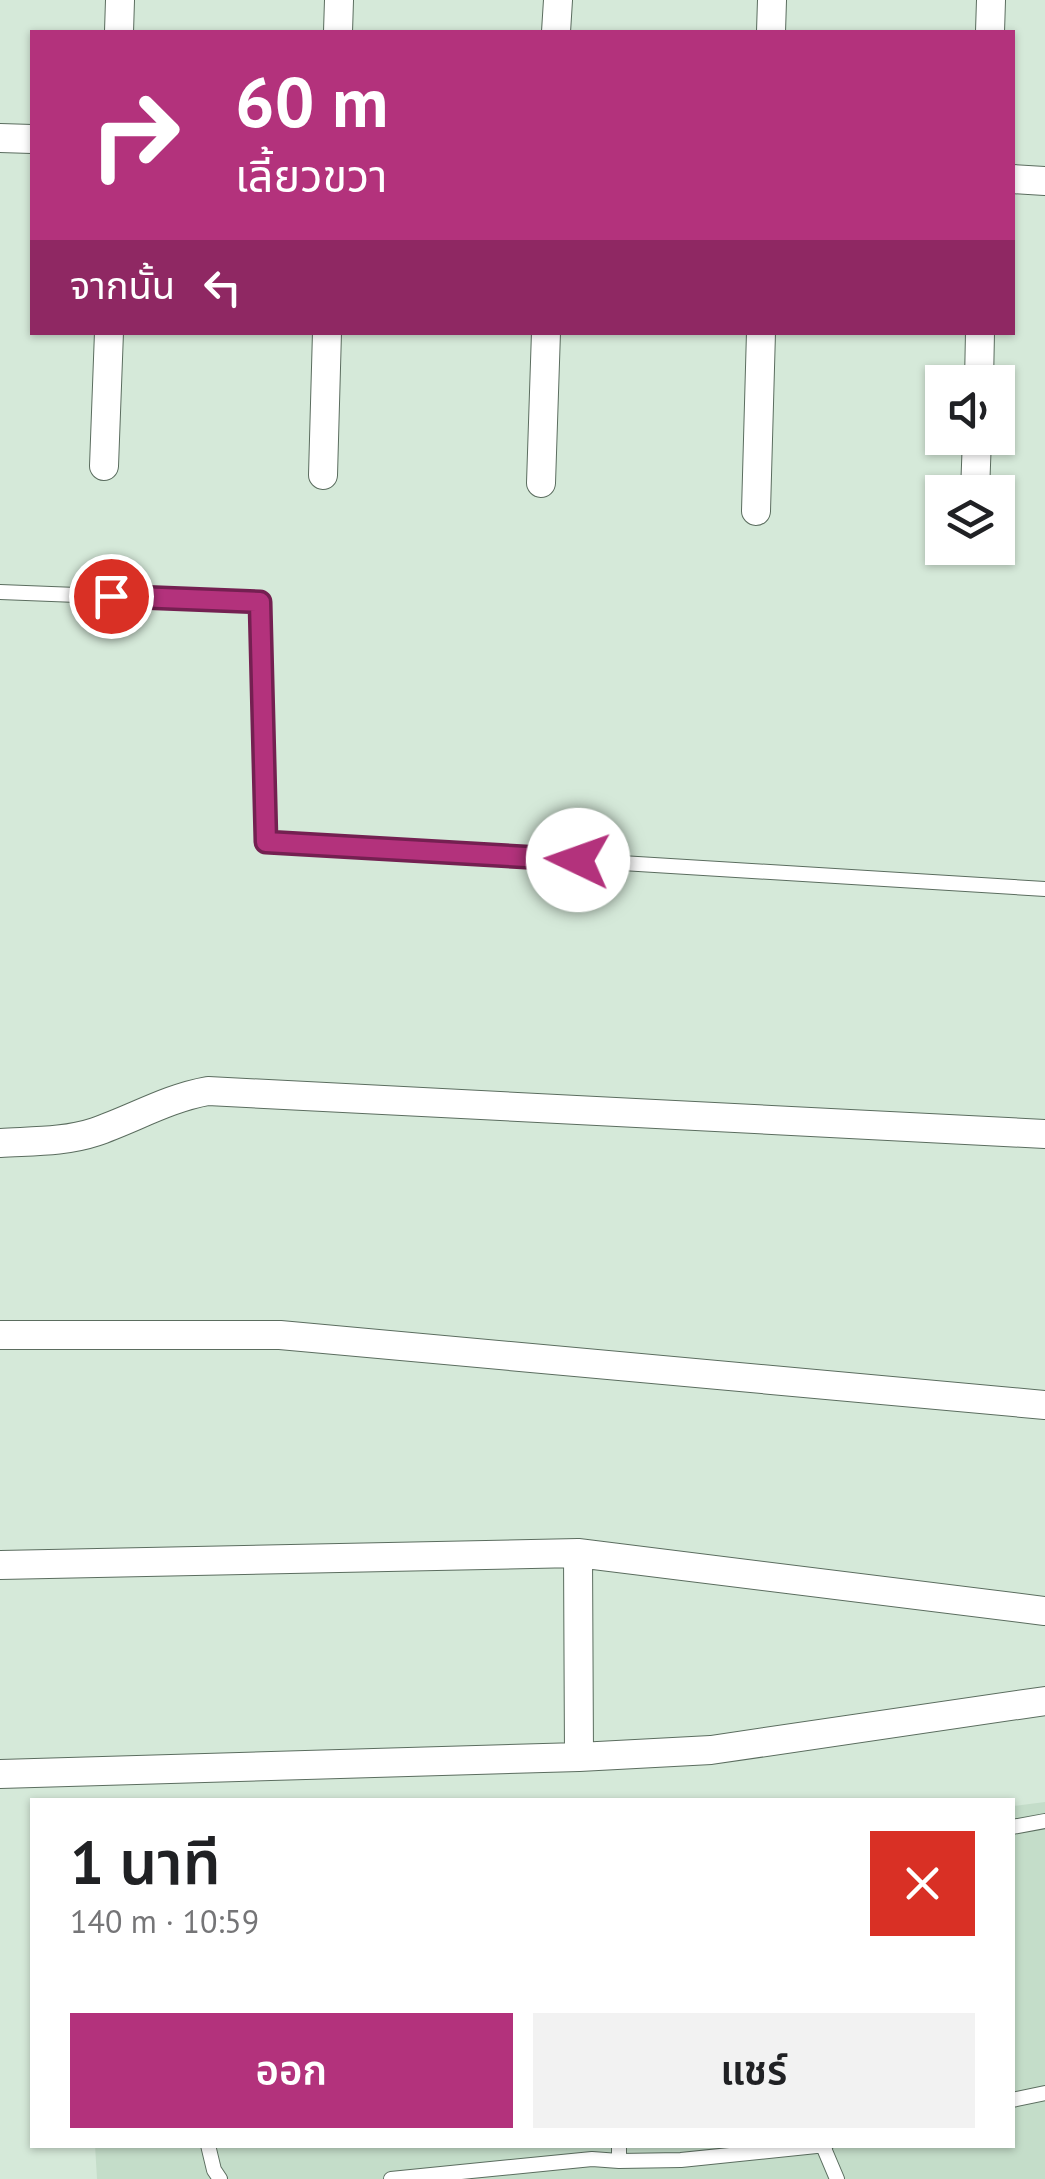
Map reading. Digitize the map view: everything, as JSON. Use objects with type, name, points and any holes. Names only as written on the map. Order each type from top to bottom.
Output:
[{"type":"street","points":[[119,30],[120,0]]},
{"type":"street","points":[[338,30],[339,0]]},
{"type":"street","points":[[556,30],[558,0]]},
{"type":"street","points":[[771,30],[772,0]]},
{"type":"street","points":[[990,30],[991,0]]},
{"type":"street","points":[[0,138],[30,140]]},
{"type":"street","points":[[1015,179],[1045,181]]},
{"type":"street","points":[[104,466],[109,335]]},
{"type":"street","points":[[323,474],[328,335]]},
{"type":"street","points":[[541,483],[546,335]]},
{"type":"street","points":[[756,511],[761,335]]},
{"type":"street","points":[[979,365],[980,335]]},
{"type":"street","points":[[0,1143],[93,1133],[186,1094],[208,1090],[1045,1134]]},
{"type":"street","points":[[0,1335],[280,1335],[1045,1404]]},
{"type":"street","points":[[578,1553],[579,1758]]},
{"type":"street","points":[[0,1565],[578,1553],[1045,1610]]},
{"type":"street","points":[[0,1774],[579,1758],[710,1750],[1045,1701]]},
{"type":"lane","points":[[0,592],[260,602],[266,842],[1045,889]]},
{"type":"lane","points":[[1015,1825],[1045,1820]]},
{"type":"lane","points":[[1015,2099],[1045,2093]]},
{"type":"lane","points":[[209,2148],[220,2179]]},
{"type":"lane","points":[[618,2148],[619,2162]]},
{"type":"lane","points":[[391,2179],[592,2159],[681,2160],[796,2148]]},
{"type":"lane","points":[[826,2148],[837,2179]]},
{"type":"shaded area","points":[[1045,1802],[1045,2179],[97,2179],[95,2148],[1015,2148],[1015,1806]]},
{"type":"route","points":[[111,596],[260,602],[266,842],[578,860]]}]
